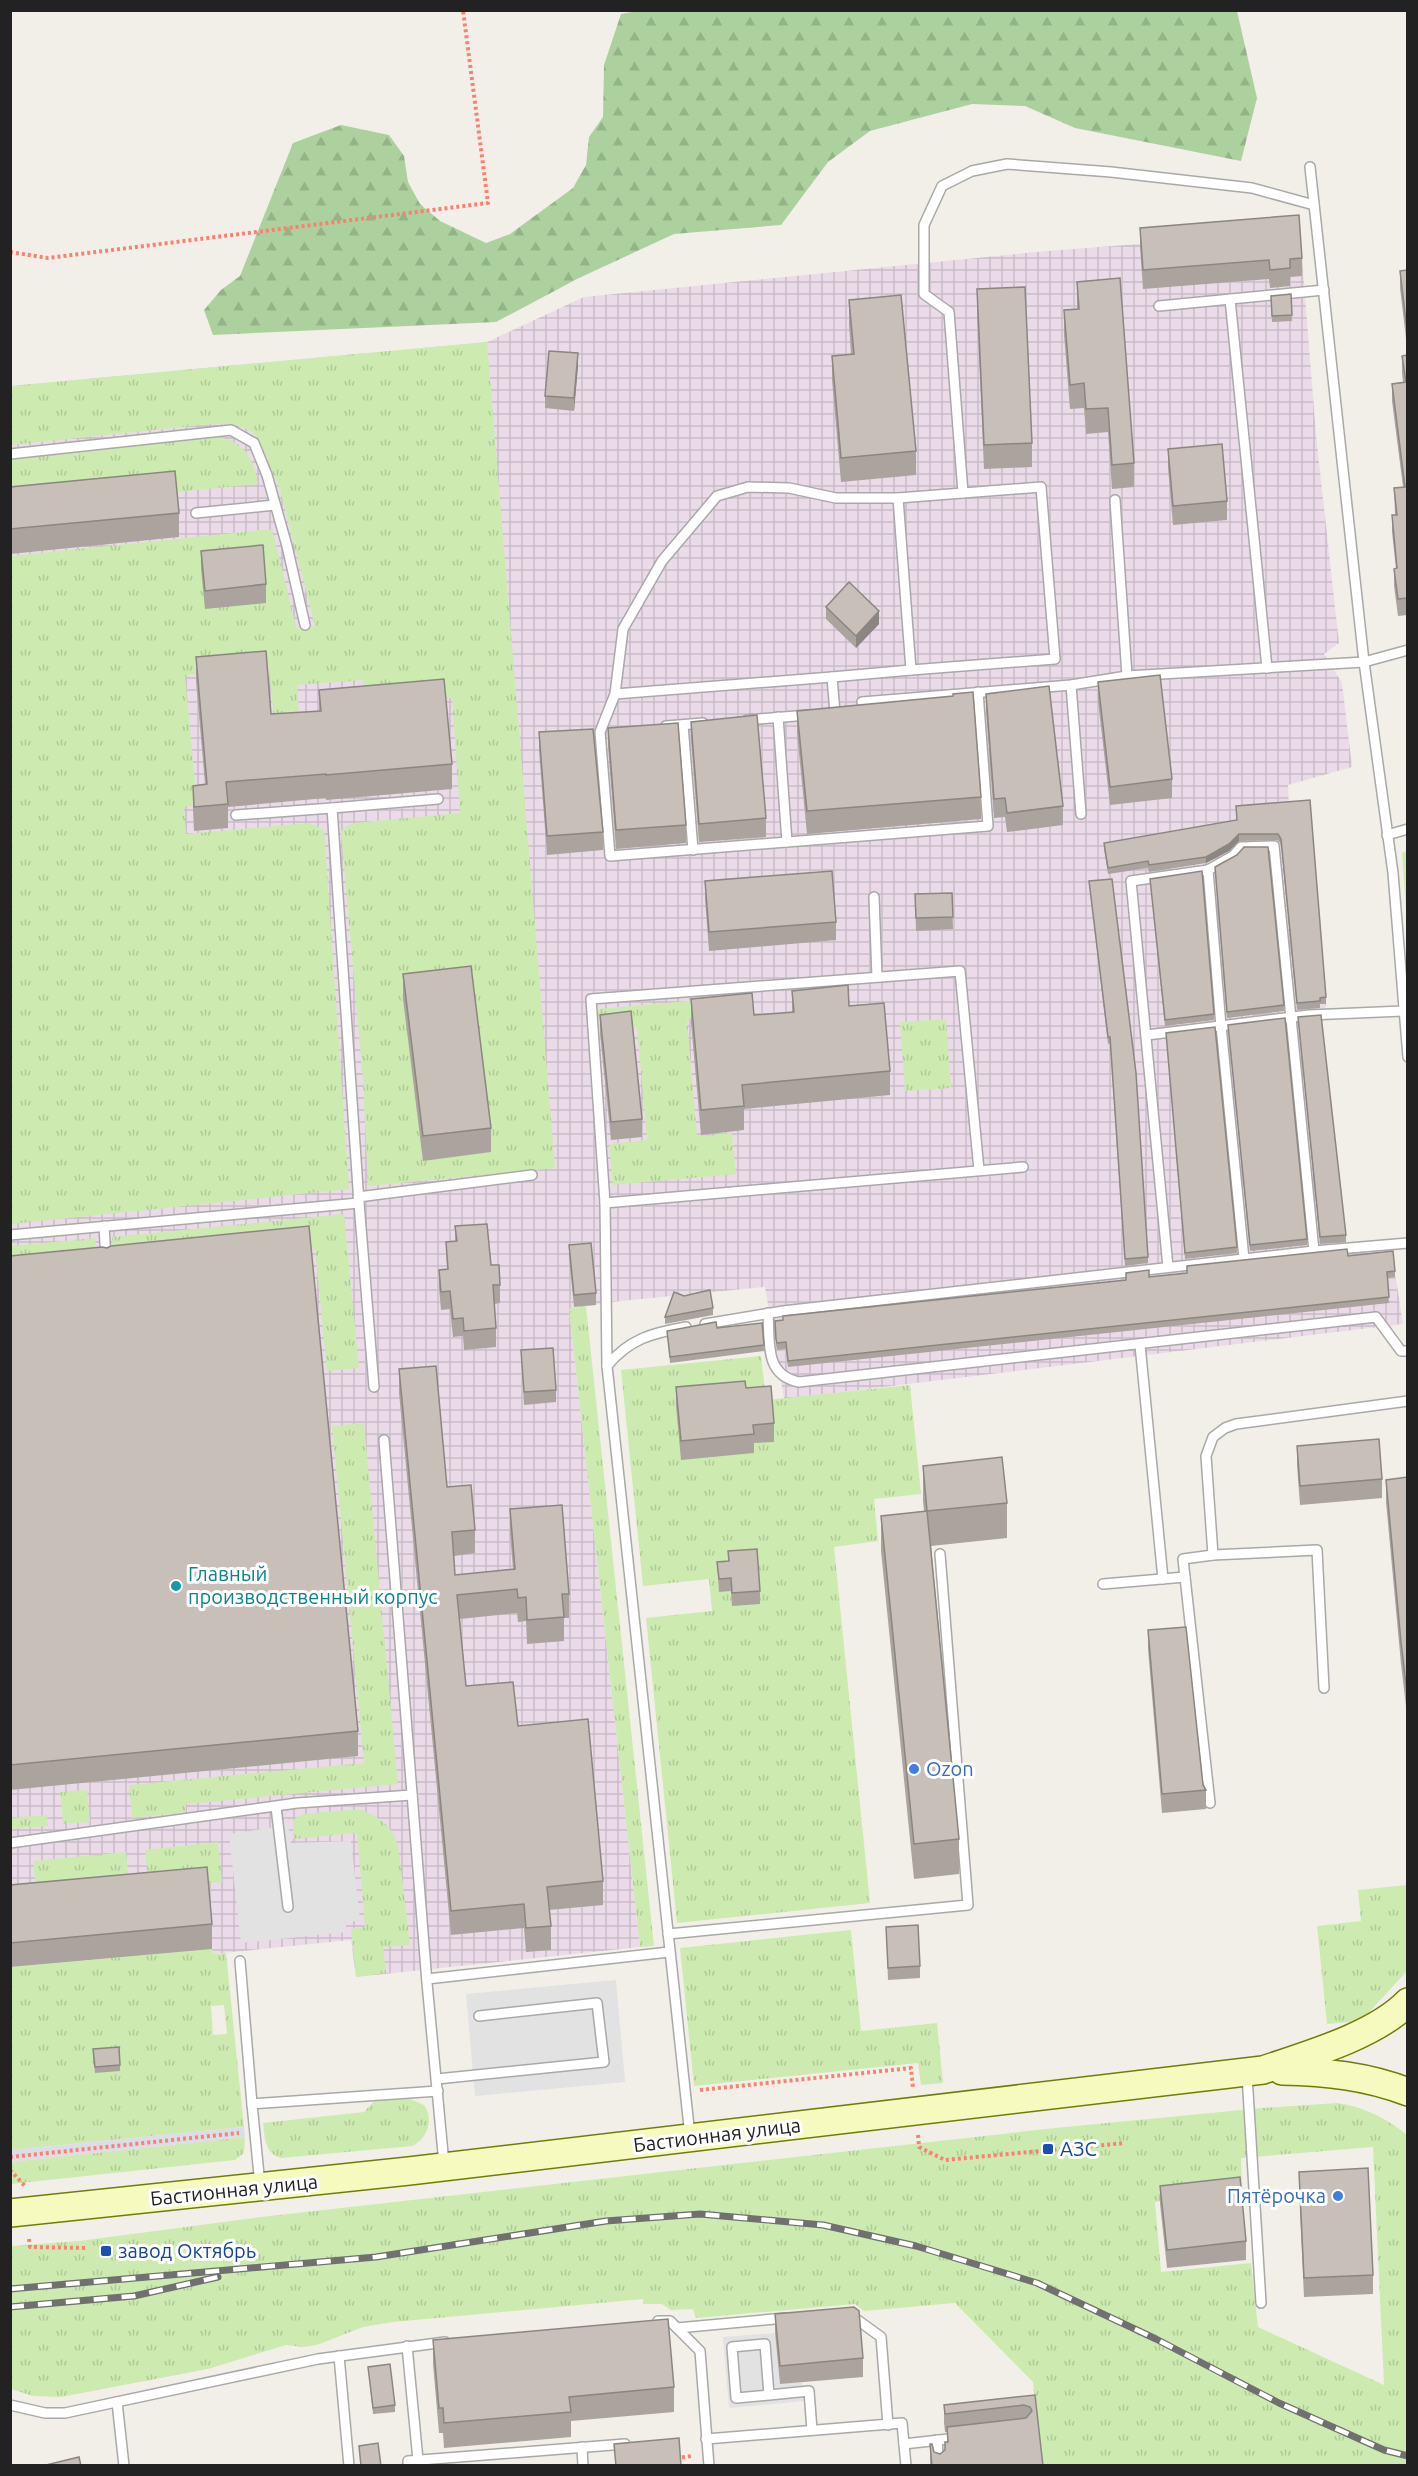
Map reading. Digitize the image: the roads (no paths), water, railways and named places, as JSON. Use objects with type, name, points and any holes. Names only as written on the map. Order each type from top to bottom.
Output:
[{"type":"main road","name":"Бастионная улица","points":[[10,2213],[690,2138],[1255,2071],[1323,2050],[1367,2030],[1402,2008],[1407,2002]]},
{"type":"main road","points":[[1255,2071],[1329,2072],[1385,2083],[1407,2092]]},
{"type":"lane","points":[[963,493],[949,312],[924,294],[924,225],[942,186],[972,171],[1007,164],[1112,172],[1252,188],[1314,205]]},
{"type":"lane","points":[[1310,167],[1364,662],[1393,873],[1407,1057]]},
{"type":"lane","points":[[1159,306],[1324,290]]},
{"type":"lane","points":[[1230,299],[1267,668]]},
{"type":"lane","points":[[10,454],[231,429],[254,442],[287,546],[305,625]]},
{"type":"lane","points":[[615,694],[1055,659],[1041,487],[898,498],[836,498],[789,489],[747,487],[717,496],[662,561],[623,629],[615,694],[600,732],[609,856],[988,826],[978,692]]},
{"type":"lane","points":[[898,498],[911,670]]},
{"type":"lane","points":[[1115,500],[1127,676]]},
{"type":"lane","points":[[196,513],[275,506]]},
{"type":"lane","points":[[862,702],[1071,685],[1127,676],[1364,662],[1407,650]]},
{"type":"lane","points":[[742,720],[835,713],[832,676]]},
{"type":"lane","points":[[1071,685],[1081,814]]},
{"type":"lane","points":[[778,717],[788,842]]},
{"type":"lane","points":[[659,727],[719,722]]},
{"type":"lane","points":[[683,725],[693,849]]},
{"type":"lane","points":[[589,733],[612,731]]},
{"type":"lane","points":[[236,815],[438,799]]},
{"type":"lane","points":[[332,808],[358,1200],[374,1387]]},
{"type":"lane","points":[[1387,835],[1407,829]]},
{"type":"lane","points":[[1168,1267],[1131,881],[1208,870],[1233,856],[1241,847],[1274,846],[1314,1251]]},
{"type":"lane","points":[[1208,870],[1244,1259]]},
{"type":"lane","points":[[874,897],[877,977]]},
{"type":"lane","points":[[690,2138],[607,1366],[605,1203],[591,999],[960,971],[979,1170]]},
{"type":"lane","points":[[1147,1035],[1290,1017],[1403,1011]]},
{"type":"lane","points":[[605,1203],[1023,1167]]},
{"type":"lane","points":[[10,1235],[358,1200],[532,1175]]},
{"type":"lane","points":[[104,1226],[106,1266]]},
{"type":"lane","points":[[607,1366],[620,1350],[664,1331],[768,1313],[1314,1251],[1407,1243]]},
{"type":"lane","points":[[768,1313],[772,1362],[782,1376],[799,1382],[1376,1317],[1401,1351],[1407,1351]]},
{"type":"lane","points":[[1140,1345],[1163,1579]]},
{"type":"lane","points":[[1213,1555],[1206,1456],[1208,1445],[1218,1432],[1247,1422],[1407,1401]]},
{"type":"lane","points":[[384,1440],[444,2166]]},
{"type":"lane","points":[[1210,1803],[1183,1559],[1213,1555],[1317,1550],[1324,1688]]},
{"type":"lane","points":[[668,1934],[968,1905],[940,1554]]},
{"type":"lane","points":[[1103,1584],[1185,1577]]},
{"type":"lane","points":[[10,1842],[297,1803],[412,1795]]},
{"type":"lane","points":[[276,1807],[288,1907]]},
{"type":"lane","points":[[427,1979],[669,1952]]},
{"type":"lane","points":[[240,1961],[260,2187]]},
{"type":"lane","points":[[437,2079],[604,2062],[597,2003],[479,2016]]},
{"type":"lane","points":[[1255,2071],[1262,2303]]},
{"type":"lane","points":[[252,2104],[438,2091]]},
{"type":"lane","points":[[847,2312],[880,2337],[888,2425]]},
{"type":"lane","points":[[677,2328],[790,2318]]},
{"type":"lane","points":[[652,2321],[670,2321],[700,2351],[709,2466]]},
{"type":"lane","points":[[10,2405],[45,2413],[65,2414],[339,2356],[454,2341]]},
{"type":"lane","points":[[769,2395],[765,2344],[732,2347],[736,2398],[769,2395],[809,2391],[812,2430]]},
{"type":"lane","points":[[407,2346],[418,2460]]},
{"type":"lane","points":[[339,2356],[349,2466]]},
{"type":"lane","points":[[117,2402],[124,2466]]},
{"type":"lane","points":[[706,2439],[902,2424],[906,2466]]},
{"type":"lane","points":[[904,2444],[969,2437]]},
{"type":"lane","points":[[937,2440],[939,2466]]},
{"type":"lane","points":[[408,2466],[408,2461],[637,2442]]},
{"type":"lane","points":[[582,2447],[583,2466]]},
{"type":"railway","points":[[10,2289],[376,2257],[606,2221],[700,2214],[823,2225],[916,2246],[1037,2283],[1156,2339],[1279,2403],[1384,2450],[1408,2456]]},
{"type":"railway","points":[[10,2307],[134,2296],[218,2277]]},
{"type":"place","name":"Главный производственный корпус","points":[[176,1586]]},
{"type":"place","name":"Ozon","points":[[914,1769]]},
{"type":"place","name":"АЗС","points":[[1048,2149]]},
{"type":"place","name":"Пятёрочка","points":[[1338,2196]]},
{"type":"place","name":"завод Октябрь","points":[[106,2251]]}]
